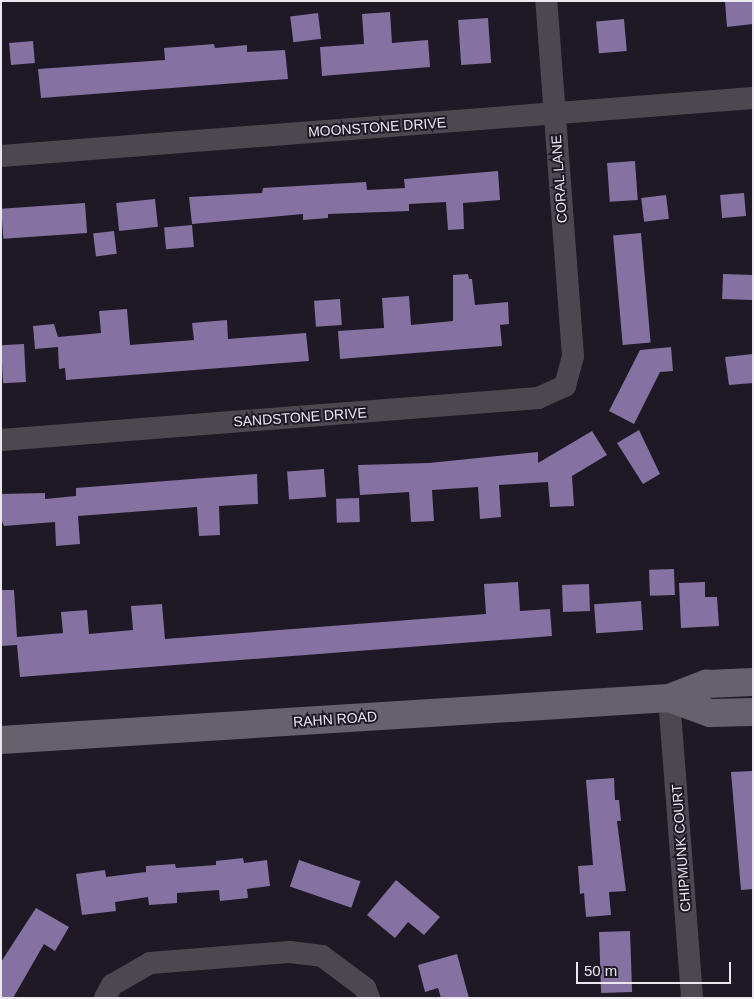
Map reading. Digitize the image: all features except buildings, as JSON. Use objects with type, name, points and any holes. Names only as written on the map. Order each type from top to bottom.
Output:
[{"type":"street","name":"CORAL LANE","points":[[546,1],[573,356]]},
{"type":"street","name":"MOONSTONE DRIVE","points":[[1,156],[753,98]]},
{"type":"street","name":"SANDSTONE DRIVE","points":[[1,440],[538,398],[565,386],[573,356]]},
{"type":"street","name":"RAHN ROAD","points":[[1,740],[669,698],[706,684],[753,682]]},
{"type":"street","name":"RAHN ROAD","points":[[669,698],[710,713],[753,712]]},
{"type":"street","name":"CHIPMUNK COURT","points":[[669,698],[692,998]]},
{"type":"street","points":[[105,998],[112,985],[150,963],[290,952],[322,956],[365,988],[369,998]]}]
